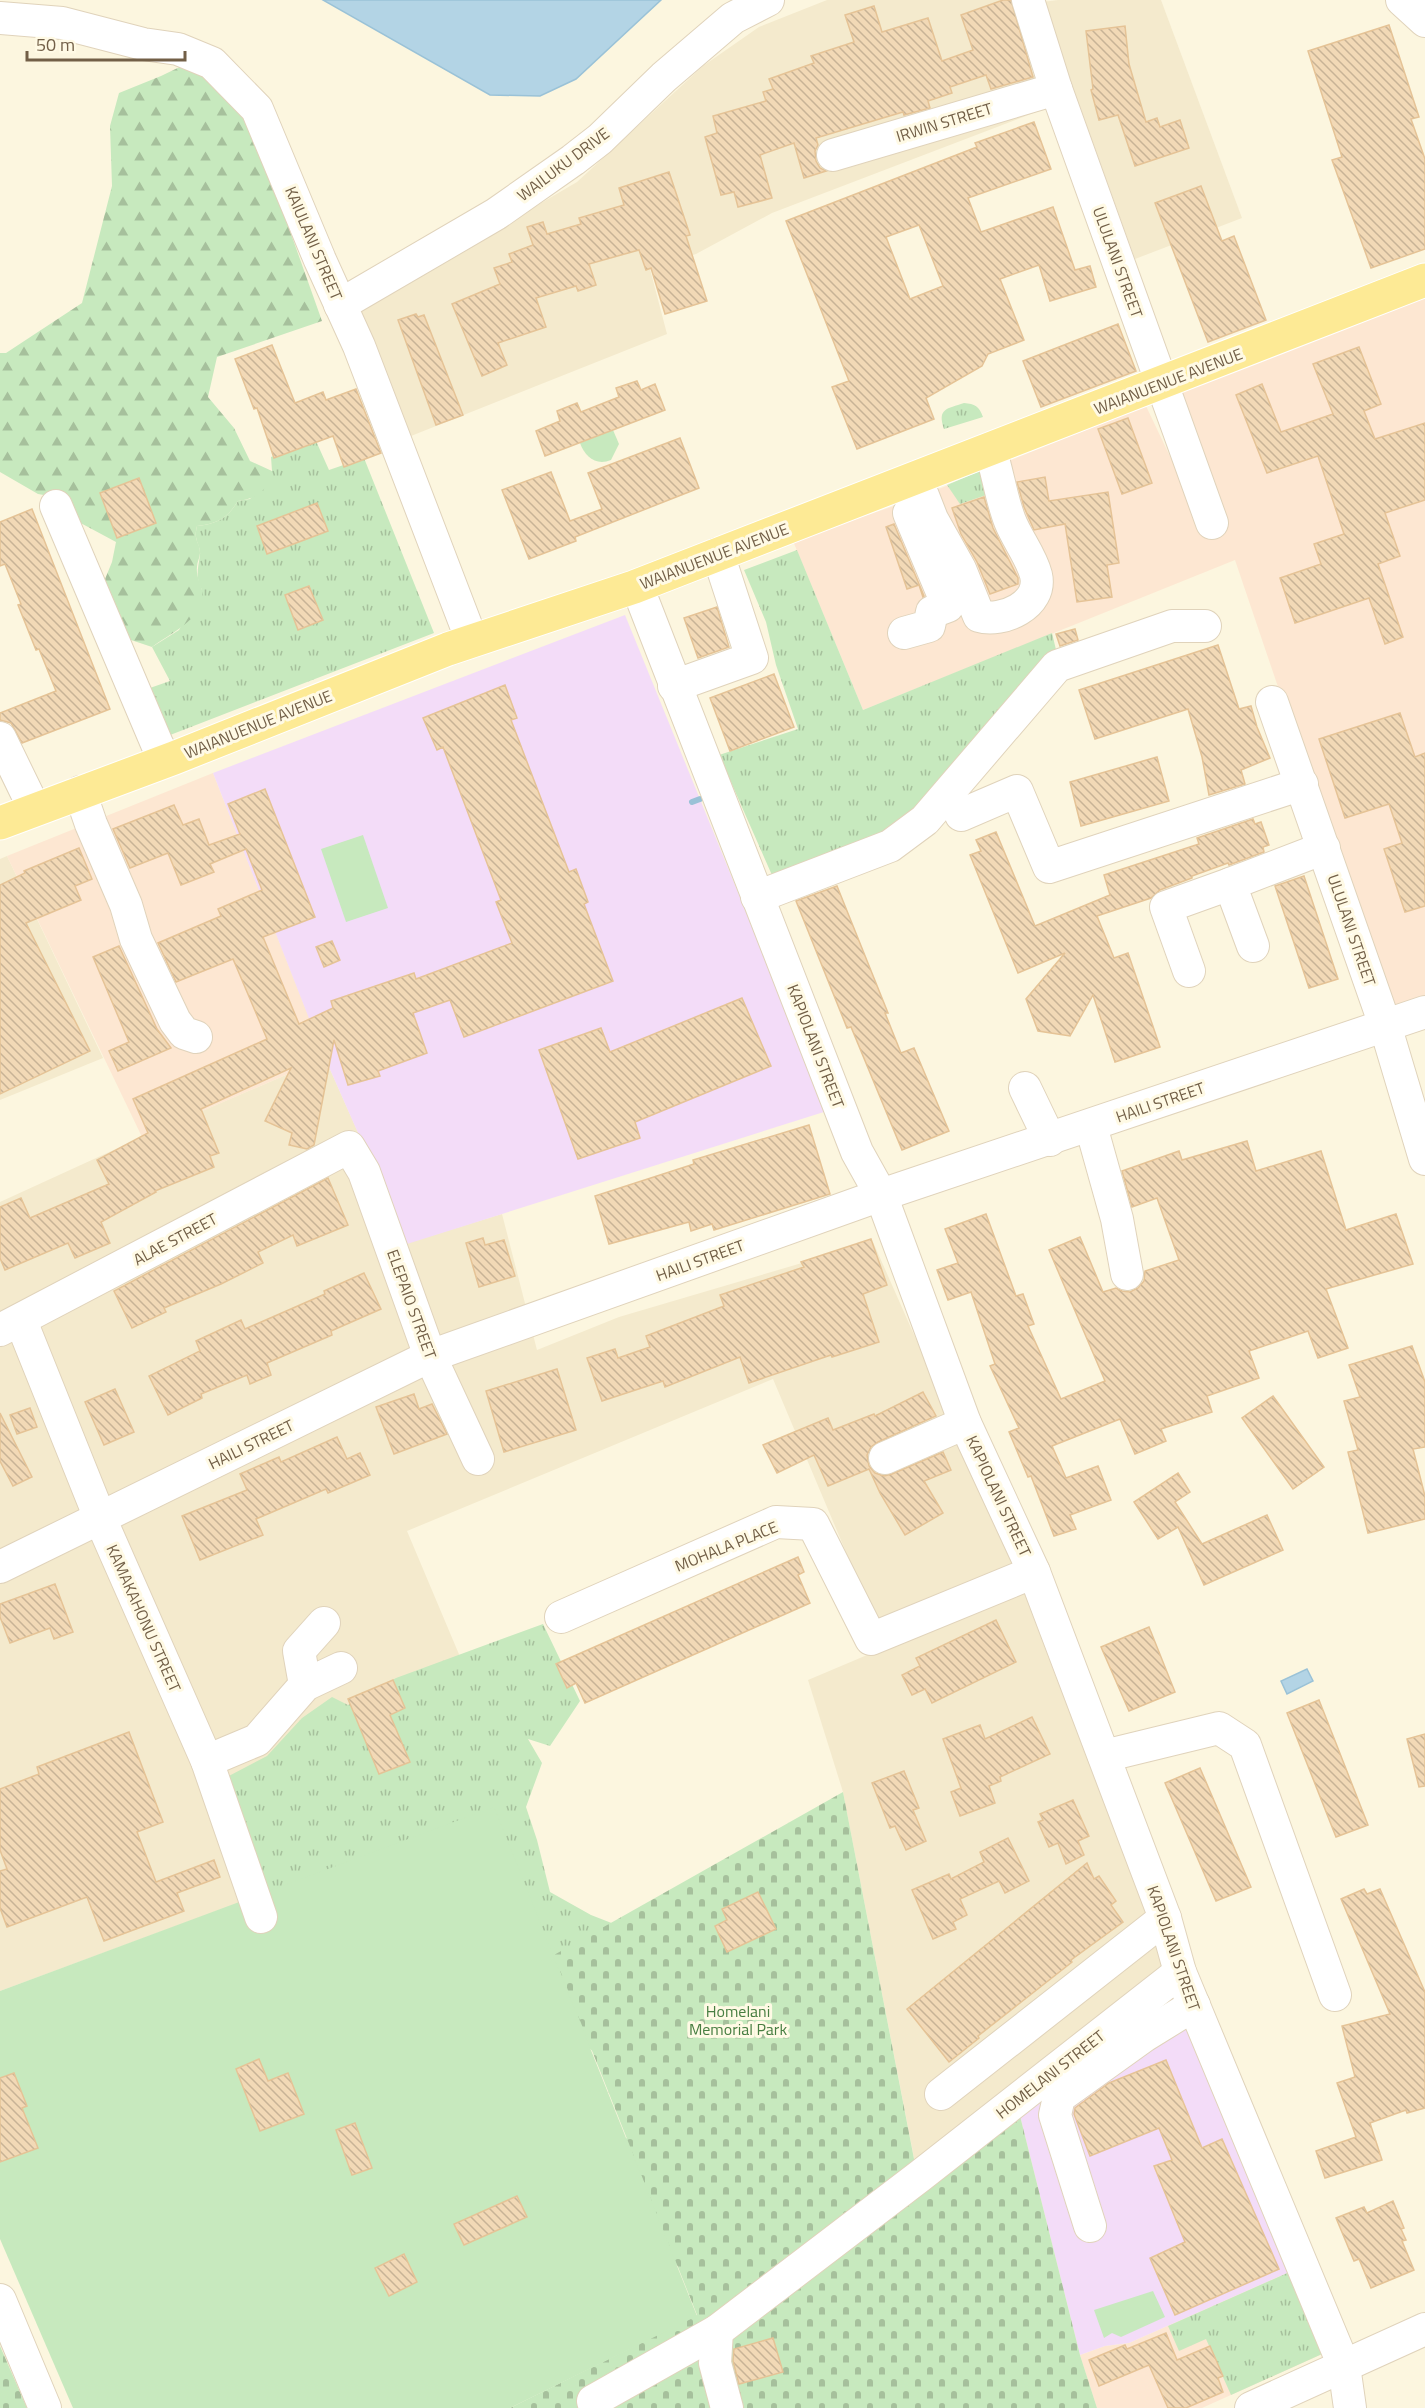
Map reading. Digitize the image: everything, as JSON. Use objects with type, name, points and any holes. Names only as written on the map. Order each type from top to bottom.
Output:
[{"type":"main road","name":"WAIANUENUE AVENUE","points":[[0,823],[32,802],[80,792],[166,761],[472,641],[637,586],[1425,280]]},
{"type":"street","name":"WAILUKU DRIVE","points":[[340,304],[496,214],[525,194],[600,139],[664,76],[733,18],[768,0]]},
{"type":"street","name":"ULULANI STREET","points":[[1028,0],[1056,89],[1212,523]]},
{"type":"street","points":[[1402,0],[1425,21]]},
{"type":"street","name":"KAIULANI STREET","points":[[0,18],[62,23],[134,42],[178,49],[212,63],[257,109],[320,260],[359,346],[472,641]]},
{"type":"street","name":"IRWIN STREET","points":[[833,155],[1056,89]]},
{"type":"street","points":[[907,481],[932,519],[960,569],[979,616],[990,619],[1011,613],[1026,605],[1033,592],[1036,576],[1010,521],[990,449]]},
{"type":"street","points":[[904,633],[929,626],[932,612],[948,606],[907,481]]},
{"type":"street","points":[[56,506],[166,761]]},
{"type":"street","points":[[674,686],[752,658],[718,554]]},
{"type":"street","name":"KAPIOLANI STREET","points":[[637,586],[857,1152],[881,1195],[965,1423],[1034,1572],[1165,1918],[1180,1972],[1344,2366],[1350,2408]]},
{"type":"street","points":[[757,897],[890,846],[925,820],[1057,666],[1172,626],[1205,626]]},
{"type":"street","name":"ULULANI STREET","points":[[1272,702],[1385,1025],[1425,1160]]},
{"type":"street","points":[[0,738],[32,802]]},
{"type":"street","points":[[0,770],[32,802]]},
{"type":"street","points":[[961,815],[1017,791],[1049,867],[1302,784]]},
{"type":"street","points":[[80,792],[91,824],[126,905],[136,939],[175,1021],[184,1033],[196,1037]]},
{"type":"street","points":[[1189,971],[1166,907],[1324,848]]},
{"type":"street","points":[[1230,884],[1253,946]]},
{"type":"street","name":"HAILI STREET","points":[[0,1568],[430,1356],[881,1195],[1425,1012]]},
{"type":"street","points":[[1025,1088],[1050,1140]]},
{"type":"street","points":[[1091,1126],[1117,1219],[1127,1274]]},
{"type":"street","name":"ALAE STREET","points":[[10,1325],[349,1147]]},
{"type":"street","name":"ELEPAIO STREET","points":[[349,1147],[364,1172],[430,1356],[478,1459]]},
{"type":"street","name":"KAMAKAHONU STREET","points":[[10,1325],[100,1518],[207,1761],[261,1917]]},
{"type":"street","points":[[885,1458],[965,1423]]},
{"type":"street","name":"MOHALA PLACE","points":[[561,1617],[776,1522],[813,1524],[871,1639],[1034,1572]]},
{"type":"street","points":[[305,1685],[299,1651],[324,1623]]},
{"type":"street","points":[[207,1761],[257,1740],[305,1685],[340,1668]]},
{"type":"street","points":[[1104,1756],[1219,1728],[1245,1745],[1335,1995]]},
{"type":"street","points":[[941,2094],[1165,1918]]},
{"type":"street","name":"HOMELANI STREET","points":[[595,2408],[593,2401],[717,2331],[920,2176],[1180,1972]]},
{"type":"street","points":[[1090,2226],[1055,2115],[1059,2097],[1144,2036],[1194,2005]]},
{"type":"street","points":[[0,2300],[45,2408]]},
{"type":"street","points":[[1251,2408],[1425,2329]]},
{"type":"street","points":[[717,2331],[716,2363],[727,2408]]},
{"type":"shaded area","points":[[827,0],[1006,0],[1028,55],[1044,109],[772,213],[696,254],[650,269],[667,334],[406,438],[354,313],[577,182],[703,66],[759,27]]},
{"type":"shaded area","points":[[1161,0],[1242,218],[1135,259],[1042,2]]},
{"type":"shaded area","points":[[1425,293],[1425,1000],[1397,1009],[1296,740],[1235,560],[863,710],[793,541],[911,500],[1146,406],[1204,528],[1180,392]]},
{"type":"shaded area","points":[[625,615],[827,1111],[407,1244],[321,1049],[213,773]]},
{"type":"shaded area","points":[[213,773],[325,1058],[142,1137],[7,856]]},
{"type":"shaded area","points":[[7,856],[103,1058],[0,1100],[0,859]]},
{"type":"shaded area","points":[[325,1058],[407,1243],[502,1214],[537,1350],[619,1317],[873,1242],[1003,1536],[1057,1680],[1141,1879],[1184,2002],[920,2189],[843,1792],[808,1680],[886,1647],[773,1379],[407,1531],[520,1799],[0,1991],[0,1202],[142,1137]]},
{"type":"shaded area","points":[[1184,2002],[1294,2270],[1129,2343],[1105,2346],[1080,2355],[1020,2116]]},
{"type":"shaded area","points":[[1294,2270],[1331,2350],[1202,2408],[1097,2408],[1080,2355],[1105,2346],[1129,2343]]},
{"type":"green space","points":[[190,62],[237,97],[258,141],[322,321],[217,357],[208,397],[234,428],[250,461],[272,471],[268,483],[261,492],[251,498],[238,501],[220,520],[197,526],[196,538],[200,553],[197,573],[202,590],[199,609],[177,631],[152,647],[128,639],[103,584],[112,562],[116,542],[75,520],[61,498],[38,494],[0,472],[0,353],[6,353],[82,303],[112,186],[110,126],[119,93]]},
{"type":"green space","points":[[964,403],[976,406],[983,417],[944,429],[942,417],[945,410]]},
{"type":"green space","points":[[613,430],[619,444],[611,460],[601,462],[588,456],[580,443]]},
{"type":"green space","points":[[316,441],[329,470],[364,458],[434,633],[165,737],[147,689],[170,681],[152,647],[179,630],[202,590],[198,577],[200,551],[196,536],[197,526],[220,520],[238,501],[250,499],[272,471],[271,457]]},
{"type":"green space","points":[[980,471],[995,492],[960,504],[947,485]]},
{"type":"green space","points":[[797,550],[863,710],[1052,633],[1057,654],[901,827],[775,882],[719,755],[798,729],[776,665],[766,622],[744,570]]},
{"type":"green space","points":[[363,835],[388,908],[346,922],[321,849]]},
{"type":"green space","points":[[543,1624],[580,1701],[550,1746],[528,1739],[542,1763],[526,1807],[550,1892],[591,1915],[632,1931],[761,2275],[435,2238],[629,2137],[596,2054],[580,2040],[325,2034],[225,1778],[267,1756],[302,1718],[332,1697],[348,1705],[396,1678]]},
{"type":"green space","name":"Homelani Memorial Park","points":[[843,1792],[915,2164],[1020,2116],[1080,2355],[1097,2408],[510,2408],[697,2315],[554,1955]]},
{"type":"green space","points":[[494,1807],[697,2316],[510,2408],[73,2408],[0,2239],[0,1991]]},
{"type":"green space","points":[[1294,2270],[1331,2350],[1231,2395],[1206,2339],[1179,2351],[1168,2326]]},
{"type":"green space","points":[[1153,2291],[1165,2317],[1121,2337],[1112,2333],[1104,2338],[1094,2310]]},
{"type":"green space","points":[[0,2346],[27,2408],[0,2408]]},
{"type":"water","points":[[323,0],[661,0],[576,79],[540,96],[490,95]]},
{"type":"water","points":[[1307,1669],[1313,1681],[1287,1694],[1281,1681]]},
{"type":"building","points":[[1003,0],[1011,0],[1033,77],[991,89],[986,75],[950,87],[952,93],[928,101],[930,108],[904,115],[903,112],[816,138],[818,145],[815,151],[816,161],[820,168],[826,171],[804,178],[794,143],[760,155],[772,198],[738,207],[734,192],[721,195],[705,137],[717,133],[713,116],[766,101],[763,92],[773,89],[769,79],[814,63],[811,56],[854,42],[845,15],[874,6],[882,32],[928,18],[942,61],[973,50],[961,15]]},
{"type":"building","points":[[1389,25],[1419,117],[1411,119],[1425,159],[1425,249],[1371,268],[1332,160],[1342,157],[1308,51]]},
{"type":"building","points":[[1125,26],[1129,64],[1146,122],[1157,118],[1160,127],[1180,120],[1189,148],[1135,166],[1118,115],[1099,120],[1091,90],[1093,89],[1086,31]]},
{"type":"building","points":[[1034,122],[1051,169],[968,198],[981,232],[1053,207],[1075,270],[1090,266],[1096,287],[1050,301],[1039,265],[1000,279],[1024,340],[988,354],[982,366],[926,398],[934,419],[857,449],[832,387],[849,381],[786,221],[977,147],[975,143]],"holes":[[[919,225],[943,286],[910,299],[886,237]]]},
{"type":"building","points":[[669,172],[690,235],[686,236],[707,301],[665,314],[651,268],[646,270],[639,250],[589,264],[596,285],[578,291],[576,286],[536,298],[546,327],[498,343],[507,365],[482,376],[452,304],[500,284],[494,268],[512,262],[509,254],[533,245],[527,227],[543,222],[547,234],[581,224],[579,218],[624,205],[619,188]]},
{"type":"building","points":[[1201,186],[1222,241],[1234,236],[1266,320],[1208,342],[1155,203]]},
{"type":"building","points":[[416,314],[418,317],[424,315],[463,415],[436,425],[398,320]]},
{"type":"building","points":[[1118,324],[1136,371],[1041,407],[1023,361]]},
{"type":"building","points":[[272,345],[295,403],[323,392],[326,400],[356,389],[381,453],[344,467],[333,436],[274,458],[257,408],[254,409],[235,359]]},
{"type":"building","points":[[1359,347],[1381,404],[1364,411],[1375,439],[1425,423],[1425,500],[1385,513],[1400,556],[1378,564],[1403,637],[1385,644],[1369,598],[1295,623],[1280,578],[1321,564],[1314,544],[1344,534],[1318,456],[1267,473],[1236,395],[1262,384],[1281,432],[1333,414],[1313,364]]},
{"type":"building","points":[[637,381],[641,390],[655,384],[665,410],[545,456],[536,431],[560,421],[557,411],[577,403],[581,412],[619,397],[616,388]]},
{"type":"building","points":[[1128,418],[1152,483],[1122,494],[1098,429]]},
{"type":"building","points":[[680,438],[699,488],[575,537],[576,541],[529,559],[502,490],[551,472],[570,521],[602,509],[588,473]]},
{"type":"building","points":[[1045,477],[1049,501],[1108,492],[1119,563],[1107,565],[1112,597],[1077,602],[1065,524],[1034,530],[1017,482]]},
{"type":"building","points":[[139,478],[156,523],[117,538],[100,493]]},
{"type":"building","points":[[984,497],[993,528],[1018,578],[1018,584],[990,594],[977,562],[961,534],[952,508]]},
{"type":"building","points":[[317,503],[328,531],[267,554],[257,526]]},
{"type":"building","points":[[32,509],[110,709],[22,743],[11,723],[0,720],[0,713],[56,691],[39,649],[36,650],[5,564],[0,566],[0,522]]},
{"type":"building","points":[[894,524],[924,596],[923,597],[919,585],[907,589],[886,527]]},
{"type":"building","points":[[309,586],[323,620],[298,630],[285,595]]},
{"type":"building","points":[[717,607],[729,647],[698,658],[684,618]]},
{"type":"building","points":[[1075,629],[1078,640],[1060,646],[1056,634]]},
{"type":"building","points":[[1218,645],[1239,709],[1251,706],[1270,758],[1241,770],[1245,784],[1209,795],[1202,757],[1188,709],[1095,739],[1079,690]]},
{"type":"building","points":[[774,674],[794,727],[730,751],[710,698]]},
{"type":"building","points":[[505,685],[517,718],[511,720],[569,872],[576,869],[588,902],[584,904],[613,981],[464,1037],[450,1000],[413,1013],[427,1053],[378,1071],[380,1076],[348,1085],[334,1040],[314,1145],[307,1149],[289,1145],[292,1133],[265,1121],[291,1068],[201,1109],[219,1153],[210,1156],[214,1167],[155,1191],[101,1222],[110,1243],[75,1258],[68,1243],[5,1270],[0,1258],[0,1207],[21,1198],[30,1218],[109,1184],[97,1160],[148,1133],[133,1099],[267,1039],[233,959],[176,982],[158,943],[221,916],[218,909],[262,890],[246,849],[210,864],[214,872],[181,885],[168,853],[130,868],[113,829],[174,805],[183,825],[199,819],[209,845],[240,834],[228,804],[265,789],[315,917],[263,937],[299,1024],[333,1008],[331,1001],[414,973],[416,979],[512,943],[496,902],[501,900],[443,747],[437,750],[423,718]]},
{"type":"building","points":[[1400,713],[1415,757],[1425,753],[1425,906],[1405,912],[1384,849],[1402,843],[1389,804],[1345,818],[1319,739]]},
{"type":"building","points":[[1157,757],[1169,801],[1081,826],[1070,782]]},
{"type":"building","points":[[1253,819],[1255,824],[1261,822],[1269,845],[1263,847],[1264,852],[1192,876],[1192,878],[1160,890],[1151,898],[1097,916],[1114,958],[1128,953],[1160,1047],[1115,1062],[1093,995],[1070,1036],[1038,1031],[1026,999],[1065,953],[1018,973],[970,855],[981,851],[976,840],[996,832],[1035,926],[1110,895],[1104,875],[1199,844],[1197,838]]},
{"type":"building","points":[[79,848],[92,879],[75,886],[81,900],[26,923],[90,1051],[0,1094],[0,885],[25,873],[24,871]]},
{"type":"building","points":[[1304,876],[1338,979],[1309,988],[1275,886]]},
{"type":"building","points":[[837,886],[888,1013],[885,1013],[901,1053],[914,1048],[949,1131],[902,1150],[851,1027],[847,1028],[796,901]]},
{"type":"building","points":[[332,941],[340,960],[324,967],[316,947]]},
{"type":"building","points":[[119,946],[157,1029],[171,1048],[118,1071],[109,1051],[129,1042],[93,957]]},
{"type":"building","points":[[742,998],[771,1066],[635,1122],[640,1138],[578,1159],[539,1050],[601,1028],[610,1052]]},
{"type":"building","points":[[809,1125],[830,1194],[714,1230],[712,1224],[691,1231],[689,1222],[609,1244],[595,1196],[694,1164],[693,1160]]},
{"type":"building","points":[[1247,1141],[1256,1171],[1321,1151],[1346,1230],[1396,1214],[1413,1264],[1326,1289],[1348,1348],[1318,1358],[1308,1331],[1249,1351],[1259,1378],[1207,1396],[1212,1412],[1161,1429],[1166,1441],[1135,1454],[1120,1419],[1052,1446],[1066,1478],[1098,1466],[1111,1500],[1070,1515],[1076,1529],[1054,1536],[1031,1476],[1028,1477],[1009,1432],[1019,1428],[990,1366],[995,1364],[971,1292],[948,1300],[937,1270],[958,1263],[945,1229],[986,1214],[1016,1296],[1023,1294],[1034,1324],[1028,1326],[1061,1399],[1105,1381],[1049,1250],[1080,1237],[1103,1292],[1116,1288],[1130,1292],[1138,1288],[1144,1281],[1145,1271],[1179,1260],[1157,1198],[1132,1207],[1122,1171],[1179,1151],[1182,1160]]},
{"type":"building","points":[[328,1178],[348,1225],[297,1246],[293,1235],[258,1252],[263,1263],[164,1308],[166,1312],[132,1328],[114,1291]]},
{"type":"building","points":[[483,1238],[485,1245],[504,1240],[515,1276],[479,1287],[466,1243]]},
{"type":"building","points":[[871,1239],[887,1285],[863,1294],[879,1342],[832,1357],[831,1355],[749,1383],[740,1357],[665,1387],[663,1381],[602,1401],[587,1358],[615,1349],[618,1358],[650,1347],[646,1336],[724,1306],[720,1295],[804,1267],[801,1262]]},
{"type":"building","points":[[364,1273],[381,1309],[331,1331],[332,1335],[267,1363],[271,1375],[250,1384],[247,1375],[201,1394],[202,1398],[168,1415],[149,1376],[200,1351],[196,1341],[241,1320],[245,1329],[325,1294],[324,1291]]},
{"type":"building","points":[[1412,1346],[1425,1382],[1425,1447],[1413,1449],[1425,1496],[1425,1519],[1368,1533],[1348,1452],[1358,1450],[1344,1401],[1360,1397],[1349,1365]]},
{"type":"building","points":[[557,1369],[576,1430],[504,1452],[486,1391]]},
{"type":"building","points":[[115,1389],[134,1432],[104,1445],[85,1402]]},
{"type":"building","points":[[923,1392],[936,1416],[878,1442],[871,1447],[867,1455],[869,1466],[875,1473],[884,1476],[943,1452],[951,1470],[924,1481],[943,1513],[905,1535],[880,1493],[869,1469],[828,1486],[814,1455],[777,1473],[763,1445],[828,1418],[833,1430],[874,1414],[875,1416]]},
{"type":"building","points":[[414,1394],[419,1409],[432,1404],[447,1434],[394,1454],[376,1407]]},
{"type":"building","points":[[1273,1396],[1324,1467],[1293,1489],[1242,1418]]},
{"type":"building","points":[[30,1408],[37,1427],[17,1434],[10,1415]]},
{"type":"building","points":[[0,1413],[32,1477],[13,1486],[0,1461]]},
{"type":"building","points":[[337,1437],[347,1459],[360,1453],[370,1475],[328,1493],[326,1489],[256,1519],[263,1535],[200,1560],[182,1516],[247,1490],[240,1474],[279,1457],[281,1462]]},
{"type":"building","points":[[1178,1473],[1190,1492],[1175,1502],[1202,1544],[1267,1515],[1283,1550],[1204,1585],[1178,1527],[1158,1539],[1134,1502]]},
{"type":"building","points":[[798,1557],[804,1572],[798,1575],[810,1603],[585,1703],[576,1683],[567,1688],[556,1664]]},
{"type":"building","points":[[55,1584],[73,1632],[54,1639],[50,1628],[10,1643],[0,1617],[0,1604]]},
{"type":"building","points":[[996,1620],[1016,1662],[932,1703],[925,1689],[912,1695],[902,1675],[920,1666],[916,1658]]},
{"type":"building","points":[[1149,1627],[1175,1692],[1129,1711],[1101,1647]]},
{"type":"building","points":[[393,1680],[405,1708],[390,1715],[410,1762],[379,1774],[348,1699]]},
{"type":"building","points":[[1319,1700],[1368,1825],[1336,1837],[1287,1713]]},
{"type":"building","points":[[1032,1717],[1050,1754],[1000,1777],[1001,1781],[989,1786],[995,1803],[960,1816],[951,1792],[961,1788],[943,1739],[980,1725],[985,1739]]},
{"type":"building","points":[[129,1732],[163,1822],[137,1832],[156,1882],[214,1860],[220,1877],[177,1893],[184,1911],[104,1941],[87,1897],[7,1927],[0,1908],[0,1871],[7,1869],[0,1850],[0,1789],[39,1774],[37,1767]]},
{"type":"building","points":[[1425,1734],[1425,1786],[1419,1787],[1407,1739]]},
{"type":"building","points":[[1200,1768],[1251,1887],[1216,1901],[1165,1783]]},
{"type":"building","points":[[904,1771],[919,1808],[913,1810],[926,1841],[906,1850],[895,1826],[890,1828],[872,1783]]},
{"type":"building","points":[[1073,1800],[1089,1836],[1078,1841],[1084,1855],[1066,1864],[1058,1843],[1049,1847],[1038,1822],[1043,1820],[1040,1814]]},
{"type":"building","points":[[1008,1838],[1029,1881],[1005,1893],[999,1881],[960,1899],[967,1915],[953,1922],[956,1929],[933,1939],[912,1890],[949,1874],[951,1879],[984,1862],[980,1852]]},
{"type":"building","points":[[1087,1863],[1094,1879],[1099,1876],[1116,1901],[1111,1905],[1123,1922],[1071,1960],[1072,1962],[978,2036],[979,2038],[949,2062],[907,2009]]},
{"type":"building","points":[[1364,1889],[1367,1894],[1380,1889],[1425,1992],[1425,2108],[1407,2113],[1406,2110],[1370,2123],[1382,2160],[1325,2178],[1316,2151],[1356,2137],[1337,2083],[1355,2077],[1342,2026],[1390,2014],[1341,1899]]},
{"type":"building","points":[[758,1892],[776,1929],[727,1952],[715,1926],[727,1920],[722,1909]]},
{"type":"building","points":[[259,2059],[268,2081],[288,2073],[304,2114],[260,2131],[236,2069]]},
{"type":"building","points":[[1166,2060],[1202,2148],[1222,2139],[1279,2269],[1175,2315],[1150,2258],[1185,2242],[1154,2166],[1172,2160],[1159,2128],[1090,2156],[1074,2114],[1075,2108],[1109,2083]]},
{"type":"building","points":[[14,2073],[27,2106],[22,2108],[38,2148],[0,2162],[0,2078]]},
{"type":"building","points":[[355,2123],[372,2168],[352,2175],[336,2130]]},
{"type":"building","points":[[517,2196],[527,2217],[464,2245],[454,2224]]},
{"type":"building","points":[[1393,2201],[1404,2228],[1401,2229],[1406,2240],[1402,2241],[1414,2270],[1371,2288],[1359,2259],[1354,2261],[1336,2218],[1364,2207],[1367,2213]]},
{"type":"building","points":[[404,2254],[417,2282],[389,2296],[375,2268]]},
{"type":"building","points":[[1166,2333],[1177,2360],[1210,2346],[1223,2376],[1218,2378],[1223,2392],[1186,2408],[1168,2408],[1149,2365],[1099,2386],[1089,2360],[1125,2345],[1127,2349]]},
{"type":"building","points":[[773,2338],[783,2372],[739,2384],[733,2361],[734,2349]]},
{"type":"waterway","points":[[692,802],[700,799]]}]
